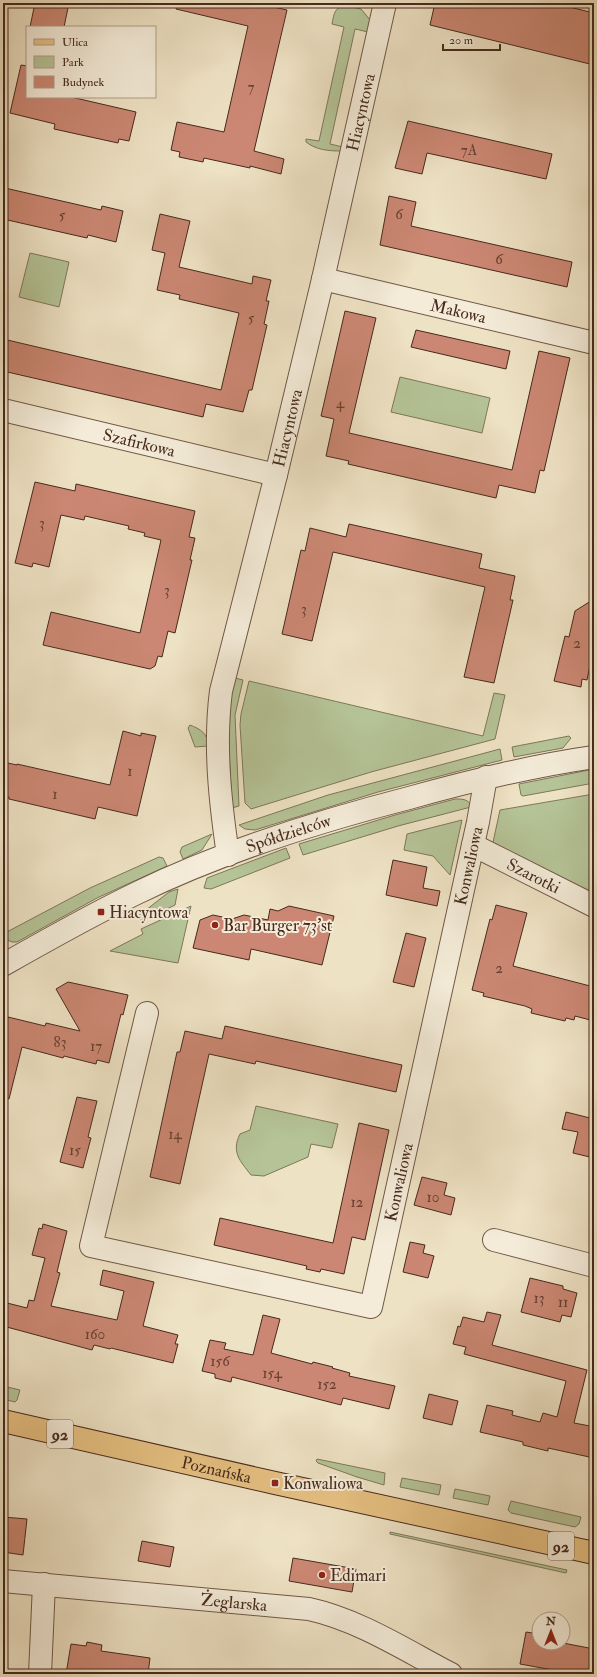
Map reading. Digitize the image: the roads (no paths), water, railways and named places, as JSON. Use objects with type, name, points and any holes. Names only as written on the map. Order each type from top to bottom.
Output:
[{"type":"main road","name":"Poznańska","points":[[3,1421],[275,1483],[594,1553]]},
{"type":"street","name":"Hiacyntowa","points":[[228,855],[223,818],[218,725],[221,691],[276,475],[323,280],[382,4]]},
{"type":"street","name":"Makowa","points":[[323,280],[594,343]]},
{"type":"street","name":"Szafirkowa","points":[[3,410],[276,475]]},
{"type":"street","name":"Spółdzielców","points":[[3,965],[137,893],[228,855],[333,818],[486,777],[594,757]]},
{"type":"street","name":"Konwaliowa","points":[[147,1013],[91,1246],[371,1307],[473,845],[486,777]]},
{"type":"street","name":"Szarotki","points":[[473,845],[594,906]]},
{"type":"street","points":[[494,1240],[594,1266]]},
{"type":"street","name":"Żeglarska","points":[[3,1581],[309,1609],[332,1614],[354,1624],[450,1674]]},
{"type":"street","points":[[40,1674],[44,1584]]},
{"type":"place","name":"Hiacyntowa","points":[[101,912]]},
{"type":"place","name":"Bar Burger 73'st","points":[[215,925]]},
{"type":"place","name":"Konwaliowa","points":[[275,1483]]},
{"type":"place","name":"Edimari","points":[[322,1575]]}]
